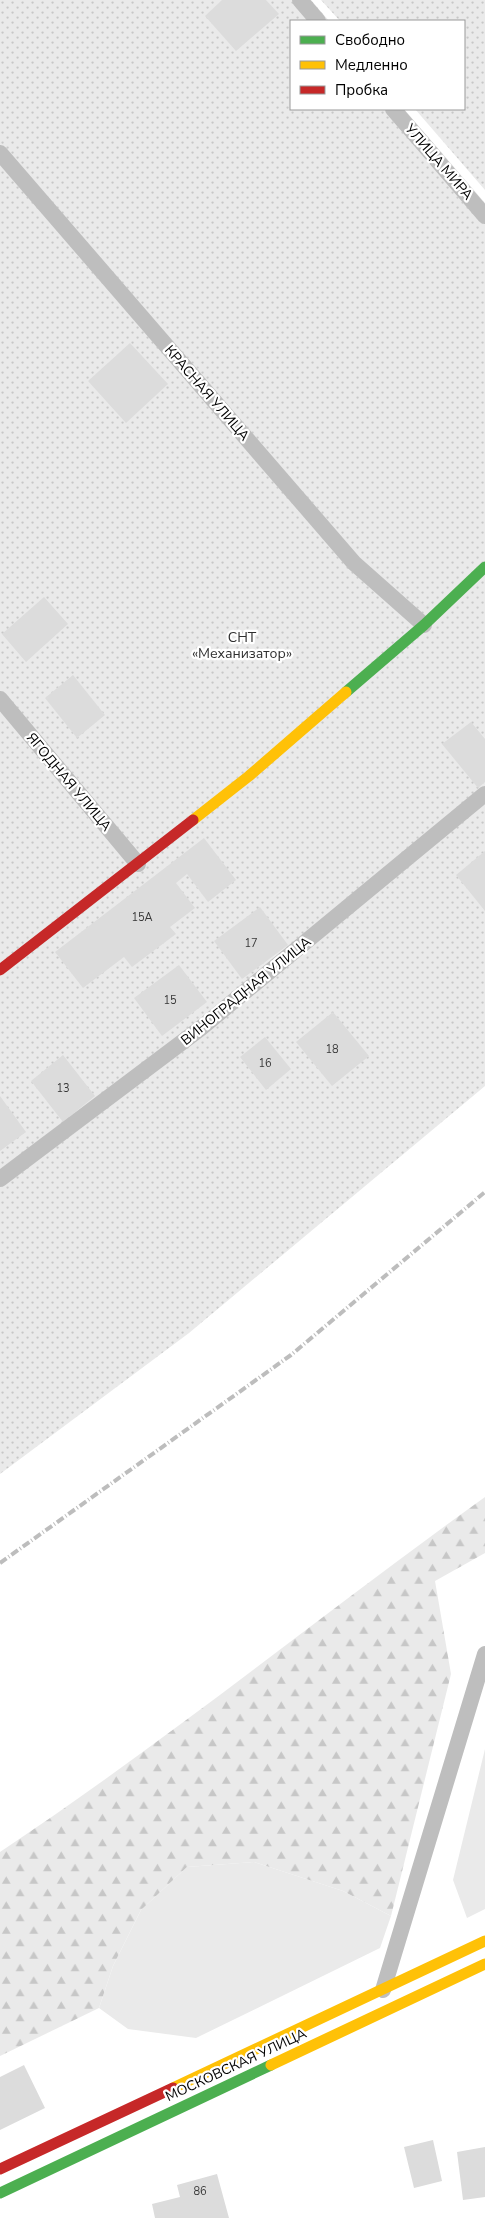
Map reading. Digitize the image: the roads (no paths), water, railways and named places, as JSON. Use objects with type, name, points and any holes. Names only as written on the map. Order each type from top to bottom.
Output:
[{"type":"main road","points":[[0,970],[249,776],[424,625],[485,567]]},
{"type":"main road","name":"МОСКОВСКАЯ УЛИЦА","points":[[0,2169],[485,1941]]},
{"type":"main road","name":"МОСКОВСКАЯ УЛИЦА","points":[[0,2193],[485,1964]]},
{"type":"lane","points":[[300,0],[317,20]]},
{"type":"lane","name":"УЛИЦА МИРА","points":[[394,110],[485,216]]},
{"type":"lane","name":"КРАСНАЯ УЛИЦА","points":[[0,153],[354,563],[424,625]]},
{"type":"lane","name":"ЯГОДНАЯ УЛИЦА","points":[[0,699],[138,864]]},
{"type":"lane","name":"ВИНОГРАДНАЯ УЛИЦА","points":[[0,1178],[201,1028],[485,794]]},
{"type":"lane","points":[[383,1990],[485,1654]]},
{"type":"railway","points":[[0,1563],[291,1355],[485,1192]]},
{"type":"park label","name":"СНТ «Механизатор»","points":[[242,646]]}]
